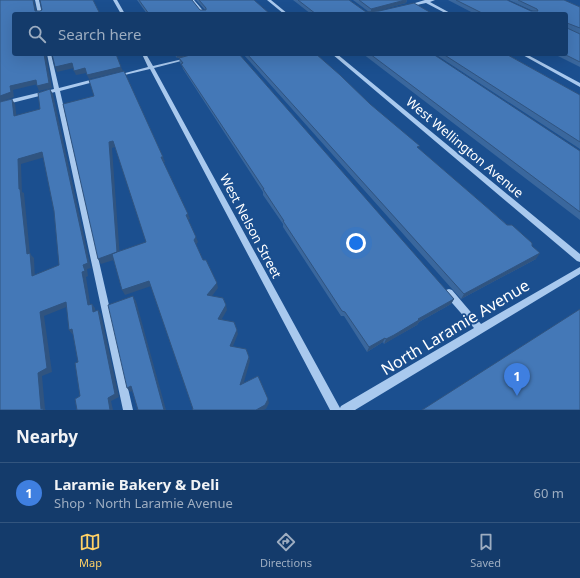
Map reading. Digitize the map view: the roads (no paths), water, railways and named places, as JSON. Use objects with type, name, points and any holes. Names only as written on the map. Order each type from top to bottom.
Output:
[{"type":"street","points":[[37,0],[40,12]]},
{"type":"street","points":[[115,0],[121,12]]},
{"type":"street","points":[[192,0],[202,12]]},
{"type":"street","points":[[269,0],[284,12]]},
{"type":"street","points":[[403,7],[433,0]]},
{"type":"street","points":[[425,1],[446,12]]},
{"type":"street","points":[[49,56],[128,410]]},
{"type":"street","name":"West Nelson Street","points":[[145,56],[336,410]]},
{"type":"street","name":"West Wellington Avenue","points":[[336,56],[580,259]]},
{"type":"street","points":[[528,56],[580,85]]},
{"type":"street","points":[[0,104],[193,57]]},
{"type":"street","name":"North Laramie Avenue","points":[[345,410],[580,270]]},
{"type":"street","points":[[445,289],[480,329]]},
{"type":"place","name":"Laramie Bakery & Deli","points":[[517,396]]}]
